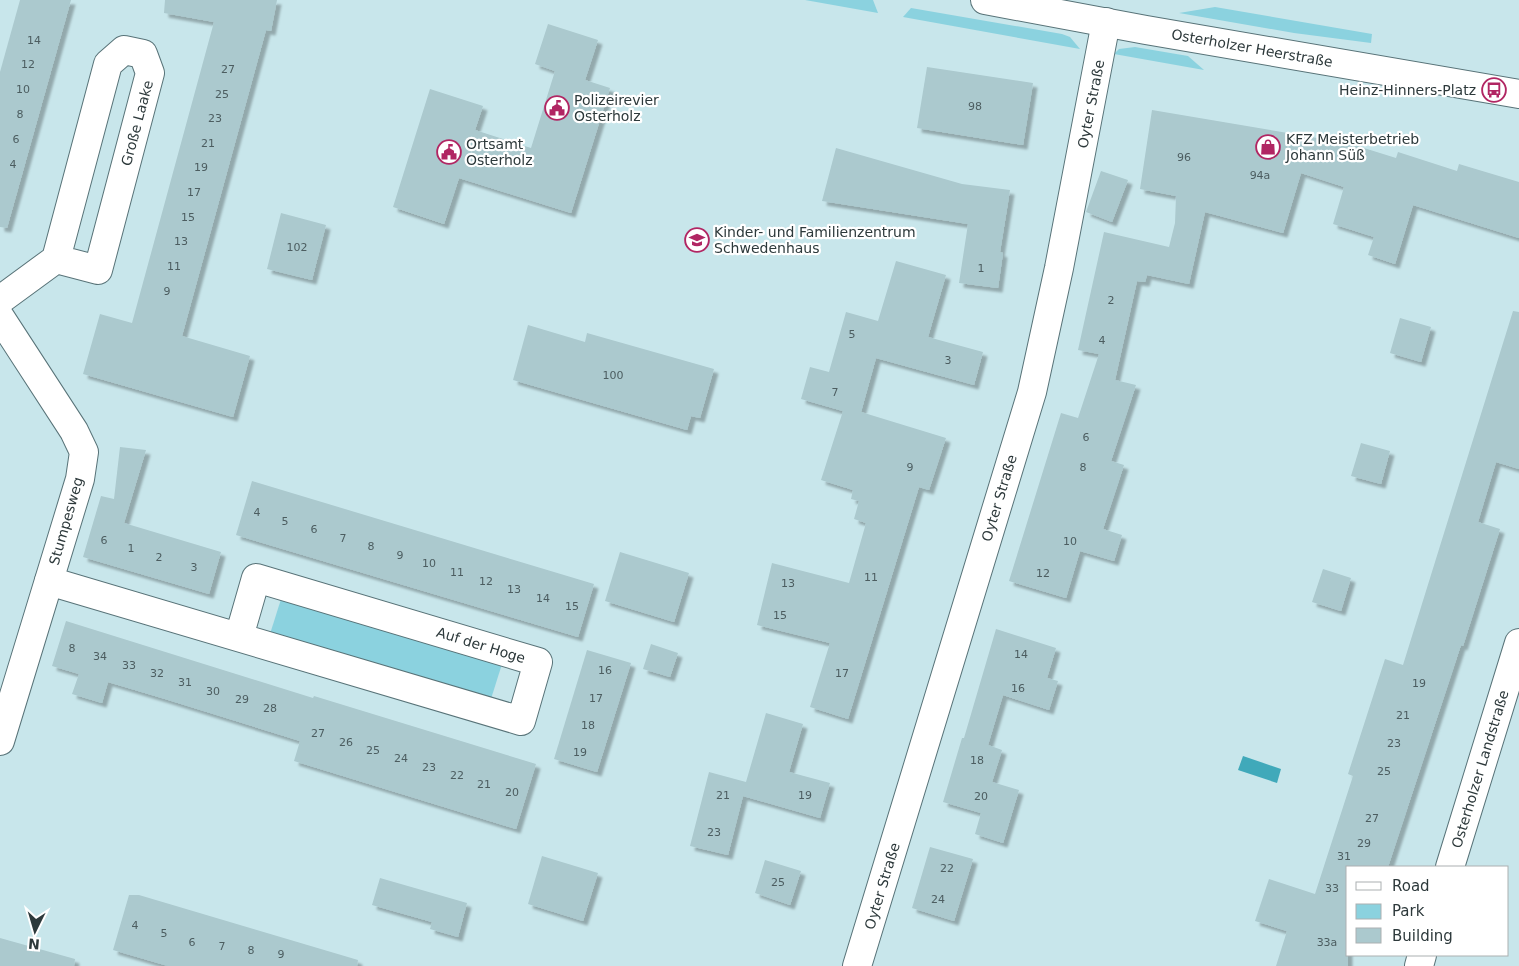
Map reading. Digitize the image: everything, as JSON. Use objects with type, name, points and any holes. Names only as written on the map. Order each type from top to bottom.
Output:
[{"type":"street","name":"Osterholzer Heerstraße","points":[[984,0],[1519,94]]},
{"type":"street","name":"Oyter Straße","points":[[857,966],[1032,392],[1059,268],[1106,22]]},
{"type":"street","name":"Große Laake","points":[[124,50],[143,54],[150,74],[98,270],[56,259],[108,64],[124,50]]},
{"type":"street","points":[[0,300],[56,259]]},
{"type":"street","name":"Stumpesweg","points":[[0,317],[74,431],[84,452],[80,479],[49,581],[7,692],[0,741]]},
{"type":"street","name":"Auf der Hoge","points":[[49,581],[520,722],[538,662],[256,578],[239,637]]},
{"type":"street","name":"Osterholzer Landstraße","points":[[1450,866],[1517,657]]},
{"type":"green space","points":[[805,0],[873,0],[878,13]]},
{"type":"green space","points":[[1215,7],[1372,34],[1371,43],[1294,33],[1179,13]]},
{"type":"green space","points":[[911,8],[1062,34],[1070,37],[1080,49],[903,17]]},
{"type":"green space","points":[[1135,47],[1188,56],[1204,70],[1114,54],[1119,49]]},
{"type":"green space","points":[[282,596],[502,664],[490,702],[270,634]]},
{"type":"shaded area","points":[[1243,756],[1281,769],[1277,783],[1238,770]]},
{"type":"building","points":[[20,0],[71,0],[7,228],[0,227],[0,72]]},
{"type":"building","points":[[165,0],[277,0],[271,31],[266,30],[182,336],[250,356],[233,417],[83,374],[100,314],[132,323],[214,22],[164,13]]},
{"type":"building","points":[[548,24],[598,40],[585,80],[610,88],[571,213],[459,178],[444,224],[393,207],[430,89],[483,106],[475,130],[531,148],[555,71],[535,64]]},
{"type":"building","points":[[927,67],[1033,83],[1023,145],[917,128]]},
{"type":"building","points":[[1152,110],[1335,141],[1335,139],[1396,158],[1398,152],[1457,171],[1459,164],[1519,182],[1519,238],[1413,205],[1395,264],[1368,255],[1374,237],[1333,224],[1344,187],[1301,173],[1283,233],[1205,212],[1189,284],[1147,275],[1145,282],[1137,281],[1115,380],[1136,385],[1111,461],[1124,465],[1103,529],[1122,535],[1114,561],[1080,551],[1066,598],[1009,581],[1061,413],[1078,418],[1099,354],[1078,350],[1104,232],[1169,247],[1175,223],[1176,196],[1140,189]]},
{"type":"building","points":[[836,148],[962,184],[1010,190],[1000,252],[1003,253],[998,288],[959,283],[968,224],[822,201]]},
{"type":"building","points":[[1101,171],[1128,180],[1112,222],[1086,212]]},
{"type":"building","points":[[281,213],[326,225],[312,280],[267,269]]},
{"type":"building","points":[[896,261],[946,275],[928,337],[983,352],[974,385],[876,358],[861,412],[946,438],[929,490],[919,487],[848,719],[810,707],[830,643],[757,625],[772,563],[849,583],[866,523],[854,519],[859,501],[851,499],[853,490],[821,480],[843,411],[801,399],[810,367],[829,372],[846,312],[878,321]]},
{"type":"building","points":[[1513,311],[1519,312],[1519,469],[1496,462],[1478,522],[1500,529],[1463,646],[1461,645],[1388,866],[1346,866],[1346,956],[1348,956],[1348,966],[1276,966],[1287,931],[1255,921],[1269,879],[1315,894],[1353,776],[1348,774],[1385,659],[1403,665]]},
{"type":"building","points":[[1400,318],[1431,327],[1421,362],[1390,353]]},
{"type":"building","points":[[528,325],[585,342],[587,333],[714,369],[700,418],[691,416],[687,430],[513,380]]},
{"type":"building","points":[[1361,443],[1390,451],[1381,484],[1351,476]]},
{"type":"building","points":[[120,447],[146,450],[124,523],[221,552],[209,594],[83,557],[101,496],[114,499]]},
{"type":"building","points":[[252,481],[594,584],[578,637],[236,535]]},
{"type":"building","points":[[620,552],[689,573],[674,622],[605,601]]},
{"type":"building","points":[[1323,569],[1351,578],[1341,611],[1312,602]]},
{"type":"building","points":[[66,621],[313,698],[314,696],[536,764],[516,829],[294,761],[300,741],[165,699],[108,682],[102,703],[72,694],[79,674],[52,666]]},
{"type":"building","points":[[996,629],[1056,648],[1047,678],[1058,681],[1049,710],[1003,695],[988,745],[1002,750],[992,782],[1019,790],[1003,843],[975,834],[981,813],[943,802]]},
{"type":"building","points":[[651,644],[678,653],[670,677],[643,669]]},
{"type":"building","points":[[587,650],[631,663],[597,772],[554,759]]},
{"type":"building","points":[[766,713],[803,724],[789,772],[830,783],[820,818],[743,796],[728,855],[690,846],[709,772],[746,782]]},
{"type":"building","points":[[930,847],[973,859],[954,921],[912,908]]},
{"type":"building","points":[[542,856],[598,873],[583,921],[528,904]]},
{"type":"building","points":[[765,860],[801,871],[790,905],[755,893]]},
{"type":"building","points":[[380,878],[467,903],[458,937],[430,929],[432,922],[372,905]]},
{"type":"building","points":[[129,895],[139,895],[358,960],[357,966],[168,966],[113,950]]},
{"type":"building","points":[[0,938],[75,959],[74,966],[0,966]]},
{"type":"place","name":"Heinz-Hinners-Platz","points":[[1494,90]]},
{"type":"place","name":"Polizeirevier Osterholz","points":[[557,108]]},
{"type":"place","name":"KFZ Meisterbetrieb Johann Süß","points":[[1268,147]]},
{"type":"place","name":"Ortsamt Osterholz","points":[[449,152]]},
{"type":"place","name":"Kinder- und Familienzentrum Schwedenhaus","points":[[697,240]]}]
